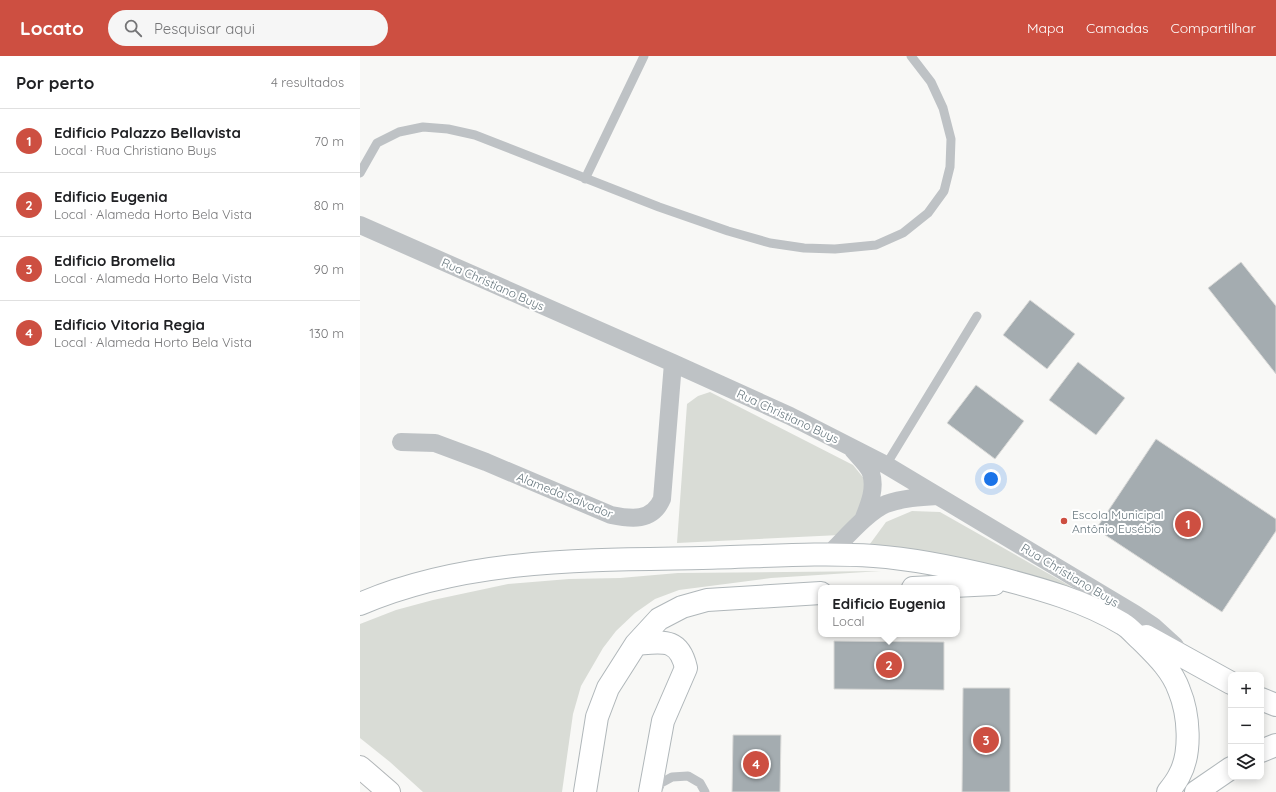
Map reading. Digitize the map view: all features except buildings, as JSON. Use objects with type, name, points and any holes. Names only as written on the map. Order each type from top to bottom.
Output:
[{"type":"main road","points":[[360,604],[379,596],[430,580],[497,567],[558,562],[650,559],[828,555],[872,556],[910,560],[959,569],[1050,592],[1089,607],[1125,625],[1189,658],[1228,681]]},
{"type":"main road","points":[[960,586],[1017,583]]},
{"type":"main road","points":[[585,792],[597,717],[608,688],[636,644],[659,619],[682,606],[708,600],[818,593]]},
{"type":"main road","points":[[1125,625],[1163,662],[1177,682],[1184,703],[1187,729],[1185,759],[1180,776],[1168,792]]},
{"type":"main road","points":[[636,644],[669,643],[679,650],[686,668],[663,721],[650,792]]},
{"type":"main road","points":[[1264,700],[1276,705]]},
{"type":"main road","points":[[1264,750],[1276,744]]},
{"type":"main road","points":[[360,767],[389,792]]},
{"type":"main road","points":[[1196,792],[1228,770]]},
{"type":"street","name":"Rua Christiano Buys","points":[[360,225],[673,363],[847,444],[886,465],[1135,614],[1153,626],[1189,658]]},
{"type":"street","name":"Alameda Salvador","points":[[400,442],[435,443],[486,462],[611,514],[628,518],[640,517],[651,513],[659,507],[662,499],[673,363]]},
{"type":"street","points":[[847,444],[864,462],[870,473],[872,486],[871,500],[863,520]]},
{"type":"street","points":[[828,555],[863,520],[884,505],[912,498],[938,496]]},
{"type":"lane","points":[[585,179],[644,56]]},
{"type":"lane","points":[[360,173],[377,143],[399,132],[423,127],[448,129],[475,135],[659,207],[728,231],[770,243],[804,248],[835,249],[876,245],[903,233],[928,213],[944,191],[950,167],[951,139],[943,108],[931,82],[910,56]]},
{"type":"lane","points":[[886,465],[977,316]]},
{"type":"lane","points":[[657,792],[661,783],[672,777],[688,776],[700,783],[705,792]]},
{"type":"shaded area","points":[[710,392],[853,465],[866,481],[864,510],[840,535],[677,543],[687,404],[698,396]]},
{"type":"shaded area","points":[[912,511],[940,512],[1079,591],[1021,575],[867,548],[886,522]]},
{"type":"shaded area","points":[[881,571],[771,578],[679,590],[655,599],[635,613],[616,631],[603,648],[581,686],[573,714],[562,792],[423,792],[390,762],[360,738],[360,624],[396,610],[433,600],[508,584],[569,579],[620,578],[678,573]]},
{"type":"place","name":"Escola Municipal Antônio Eusébio","points":[[1064,521]]},
{"type":"place","name":"Edificio Palazzo Bellavista","points":[[1188,524]]},
{"type":"place","name":"Edificio Eugenia","points":[[889,665]]},
{"type":"place","name":"Edificio Bromelia","points":[[986,740]]},
{"type":"place","name":"Edificio Vitoria Regia","points":[[756,764]]}]
